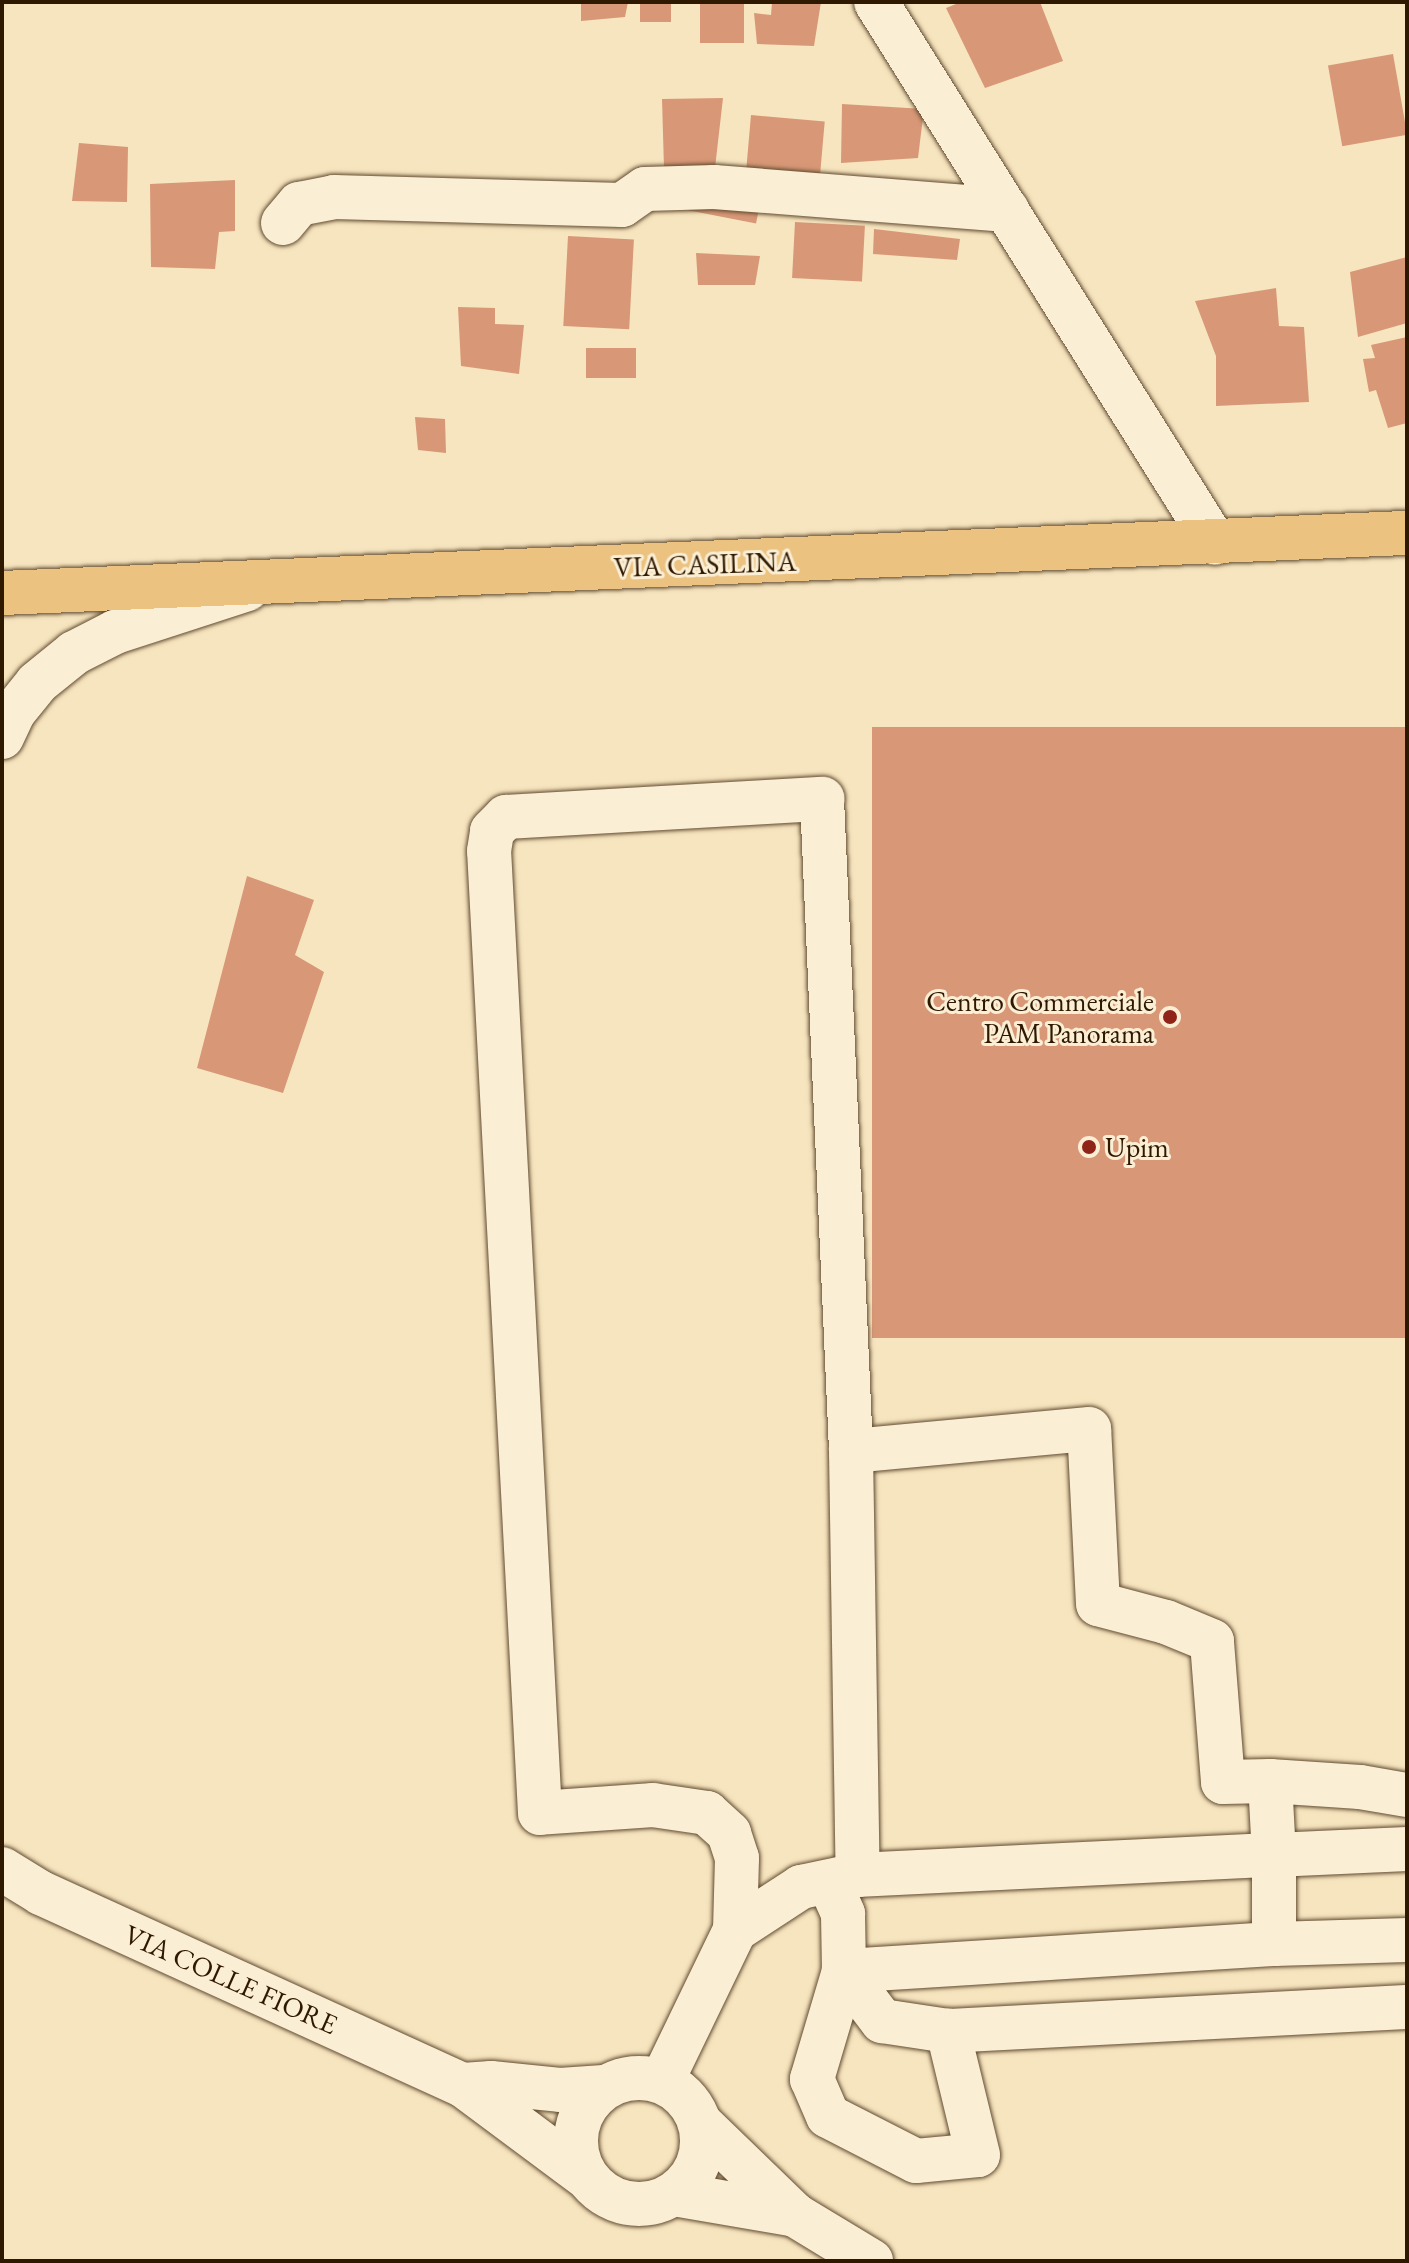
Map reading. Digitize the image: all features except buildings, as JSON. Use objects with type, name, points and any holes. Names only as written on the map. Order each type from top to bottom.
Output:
[{"type":"main road","name":"VIA CASILINA","points":[[2,593],[1407,533]]},
{"type":"street","points":[[876,2],[1215,543]]},
{"type":"street","points":[[283,223],[299,204],[334,197],[622,205],[645,189],[714,187],[1007,210]]},
{"type":"street","points":[[2,737],[13,713],[37,683],[74,653],[115,632],[268,582]]},
{"type":"street","points":[[662,2081],[735,1930],[737,1858],[729,1833],[707,1813],[653,1805],[540,1813],[489,851],[492,831],[506,817],[822,799],[851,1451],[844,1971],[812,2079],[828,2116],[916,2161],[978,2155],[948,2031]]},
{"type":"street","points":[[851,1451],[1089,1429],[1098,1604],[1166,1622],[1212,1641],[1223,1782],[1270,1781],[1360,1787],[1407,1795]]},
{"type":"street","points":[[1270,1781],[1274,1944]]},
{"type":"street","points":[[735,1930],[801,1887],[843,1878],[1407,1849]]},
{"type":"street","name":"VIA COLLE FIORE","points":[[2,1869],[41,1893],[463,2085],[585,2176]]},
{"type":"street","points":[[844,1971],[1274,1944],[1407,1940]]},
{"type":"street","points":[[844,1971],[882,2021],[948,2031],[1407,2007]]},
{"type":"street","points":[[701,2124],[703,2144],[699,2164],[689,2181],[674,2194],[656,2202],[621,2202],[599,2191],[585,2176],[577,2157],[575,2138],[579,2118],[589,2100],[604,2087],[635,2077],[662,2081],[686,2098],[701,2124],[795,2215],[871,2261]]},
{"type":"street","name":"VIA COLLE FIORE","points":[[463,2085],[491,2083],[560,2090],[604,2087]]},
{"type":"street","points":[[674,2194],[795,2215]]},
{"type":"place","name":"Centro Commerciale PAM Panorama","points":[[1170,1017]]},
{"type":"place","name":"Upim","points":[[1089,1147]]}]
